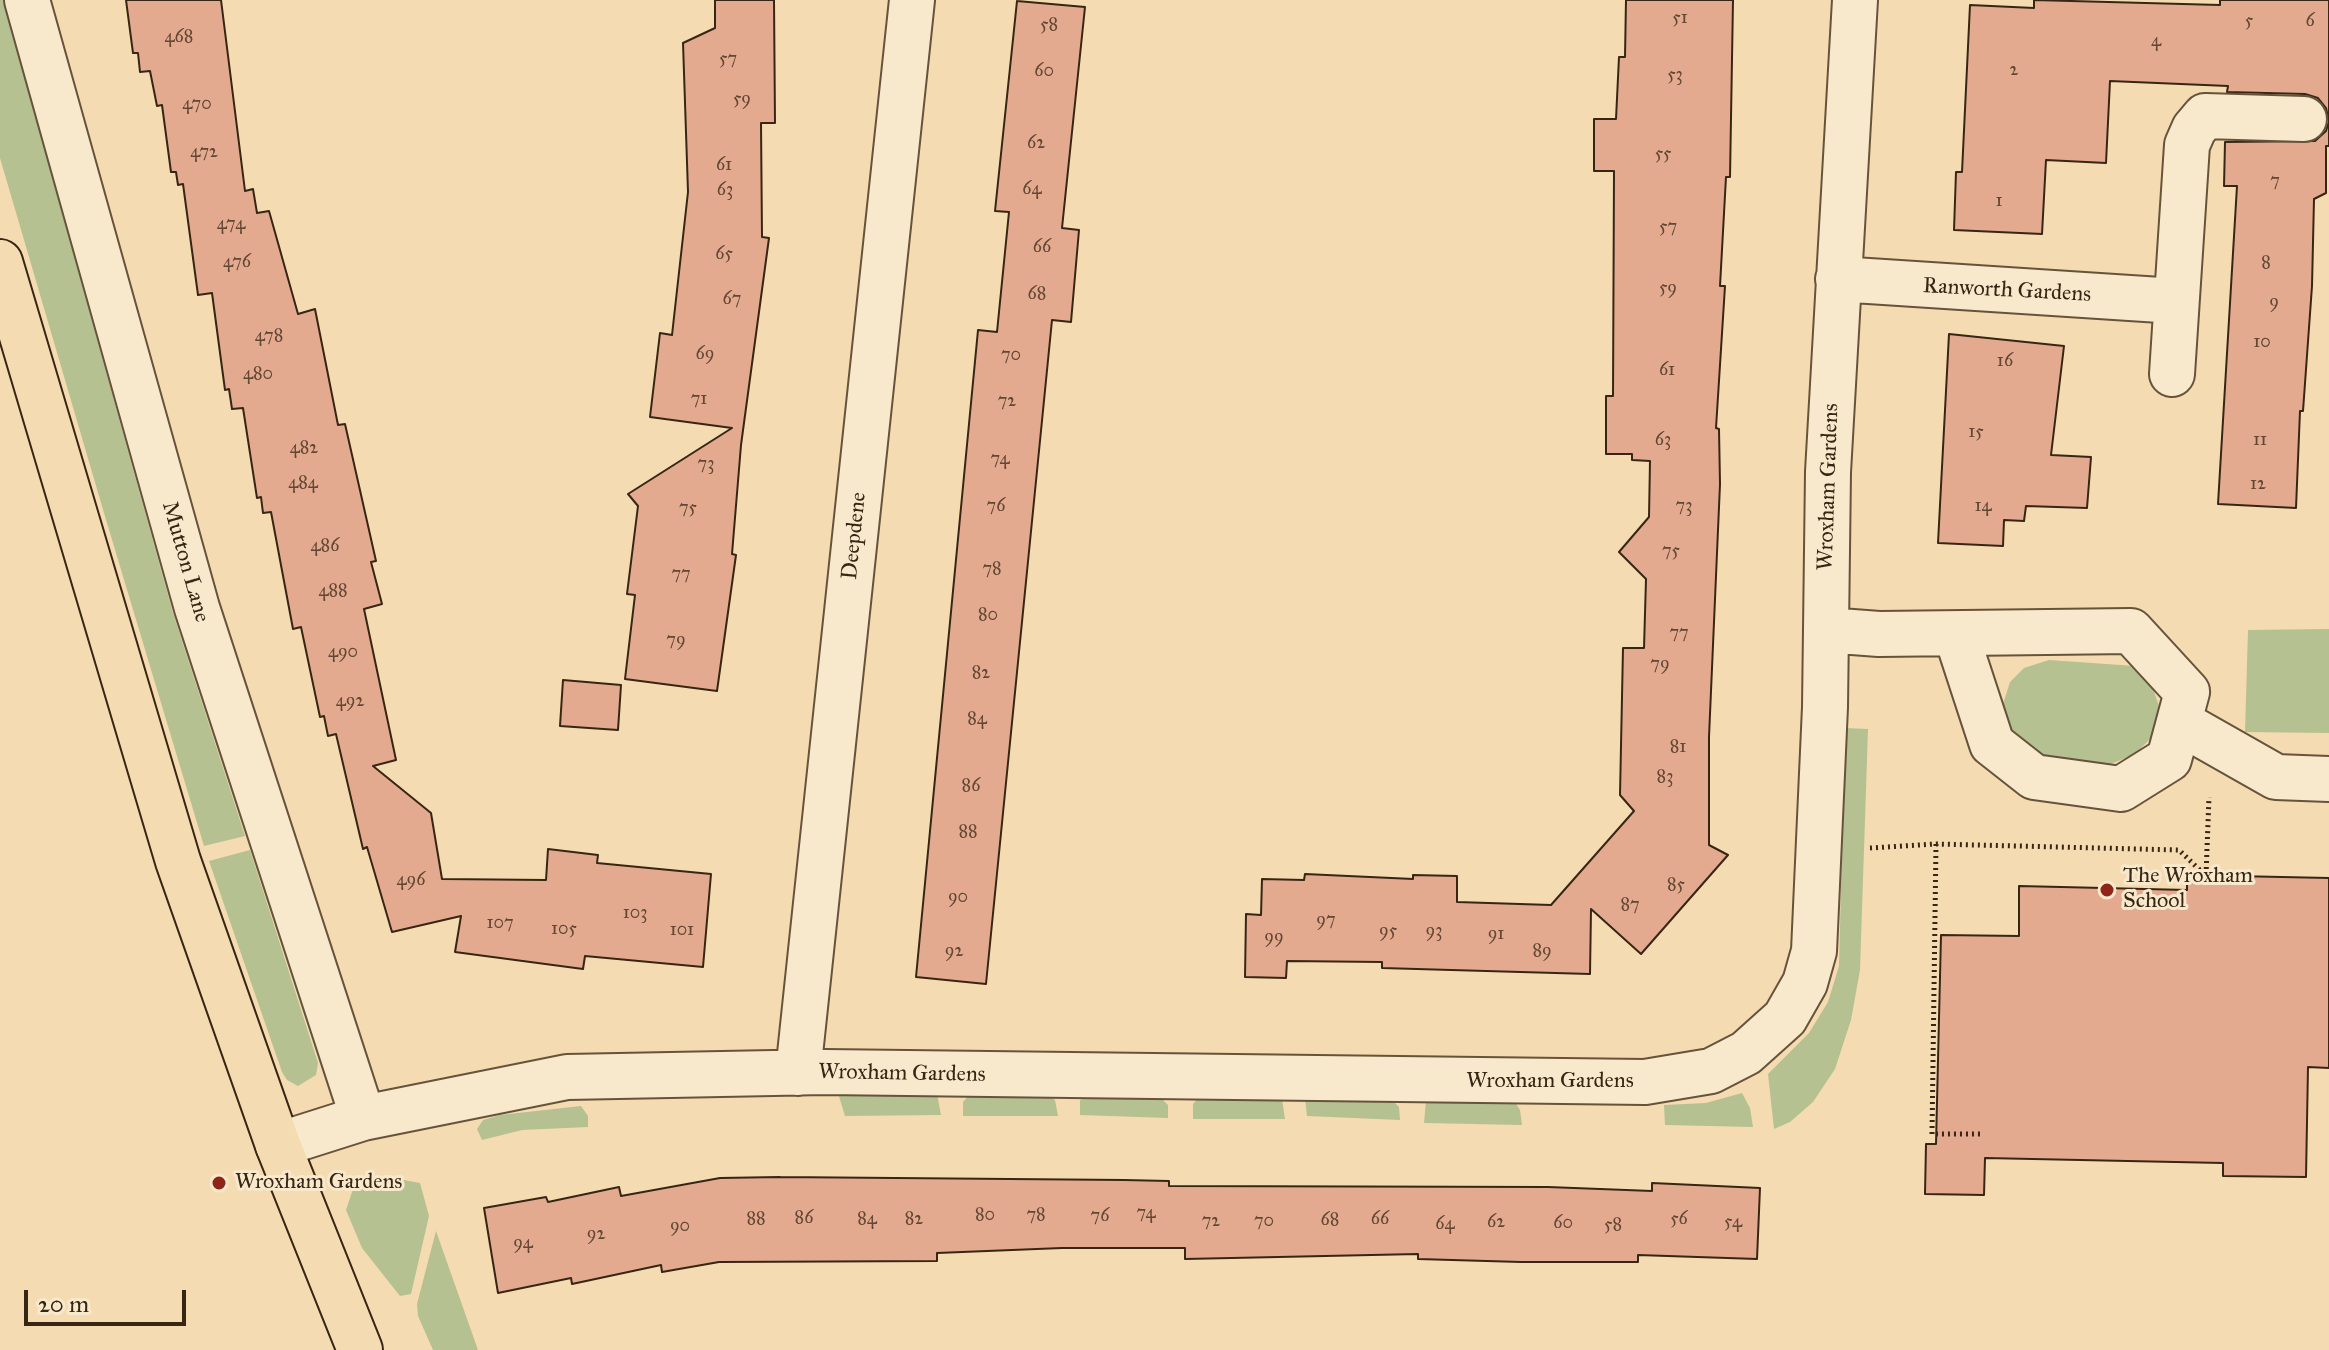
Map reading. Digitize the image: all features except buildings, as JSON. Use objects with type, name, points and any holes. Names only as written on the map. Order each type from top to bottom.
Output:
[{"type":"main road","points":[[0,262],[178,861],[278,1145],[360,1350]]},
{"type":"street","name":"Mutton Lane","points":[[27,0],[197,608],[363,1118]]},
{"type":"street","name":"Deepdene","points":[[798,1073],[912,0]]},
{"type":"street","name":"Wroxham Gardens","points":[[278,1145],[363,1118],[567,1077],[798,1073],[1657,1082],[1711,1071],[1746,1053],[1785,1018],[1805,983],[1817,916],[1828,472],[1855,0]]},
{"type":"street","points":[[2172,374],[2187,145],[2194,129],[2205,116],[2304,119]]},
{"type":"street","name":"Ranworth Gardens","points":[[1838,279],[2176,301]]},
{"type":"street","points":[[1826,630],[1956,634],[2131,631],[2187,692],[2195,730],[2276,777],[2329,779]]},
{"type":"street","points":[[1956,634],[1992,744],[2034,777],[2121,789],[2169,759],[2195,730]]},
{"type":"path","points":[[1870,848],[1936,844],[2179,850],[2206,876],[2195,730]]},
{"type":"path","points":[[1936,844],[1932,1134],[1982,1134]]},
{"type":"green space","points":[[0,0],[3,0],[173,613],[245,836],[204,846],[104,513],[0,158]]},
{"type":"green space","points":[[2329,629],[2329,733],[2245,732],[2248,630]]},
{"type":"green space","points":[[2049,660],[2135,666],[2151,683],[2160,709],[2155,734],[2135,754],[2106,766],[2031,753],[2005,726],[2003,704],[2010,682],[2024,668]]},
{"type":"green space","points":[[1845,728],[1868,729],[1860,970],[1851,1020],[1835,1069],[1813,1102],[1790,1122],[1774,1129],[1768,1074],[1809,1033],[1828,1002],[1839,966]]},
{"type":"green space","points":[[250,850],[318,1063],[316,1075],[298,1086],[287,1080],[282,1072],[209,861]]},
{"type":"green space","points":[[838,1093],[937,1094],[941,1115],[845,1116]]},
{"type":"green space","points":[[971,1093],[1046,1094],[1055,1100],[1058,1116],[963,1116],[963,1102]]},
{"type":"green space","points":[[1742,1093],[1750,1108],[1753,1127],[1665,1125],[1664,1105],[1706,1103]]},
{"type":"green space","points":[[1094,1095],[1160,1097],[1168,1105],[1168,1118],[1080,1115],[1080,1100]]},
{"type":"green space","points":[[1199,1097],[1282,1099],[1285,1119],[1193,1119],[1193,1104]]},
{"type":"green space","points":[[1305,1098],[1392,1100],[1399,1107],[1400,1120],[1307,1116]]},
{"type":"green space","points":[[1426,1101],[1515,1102],[1520,1110],[1522,1125],[1424,1123]]},
{"type":"green space","points":[[581,1106],[588,1116],[588,1127],[522,1130],[482,1140],[477,1129],[483,1120],[500,1115]]},
{"type":"green space","points":[[387,1177],[420,1183],[429,1216],[411,1294],[400,1296],[362,1248],[346,1210],[354,1186],[366,1179]]},
{"type":"green space","points":[[436,1231],[478,1350],[433,1350],[418,1316],[417,1304]]},
{"type":"place","name":"The Wroxham School","points":[[2107,890]]},
{"type":"place","name":"Wroxham Gardens","points":[[219,1183]]}]
